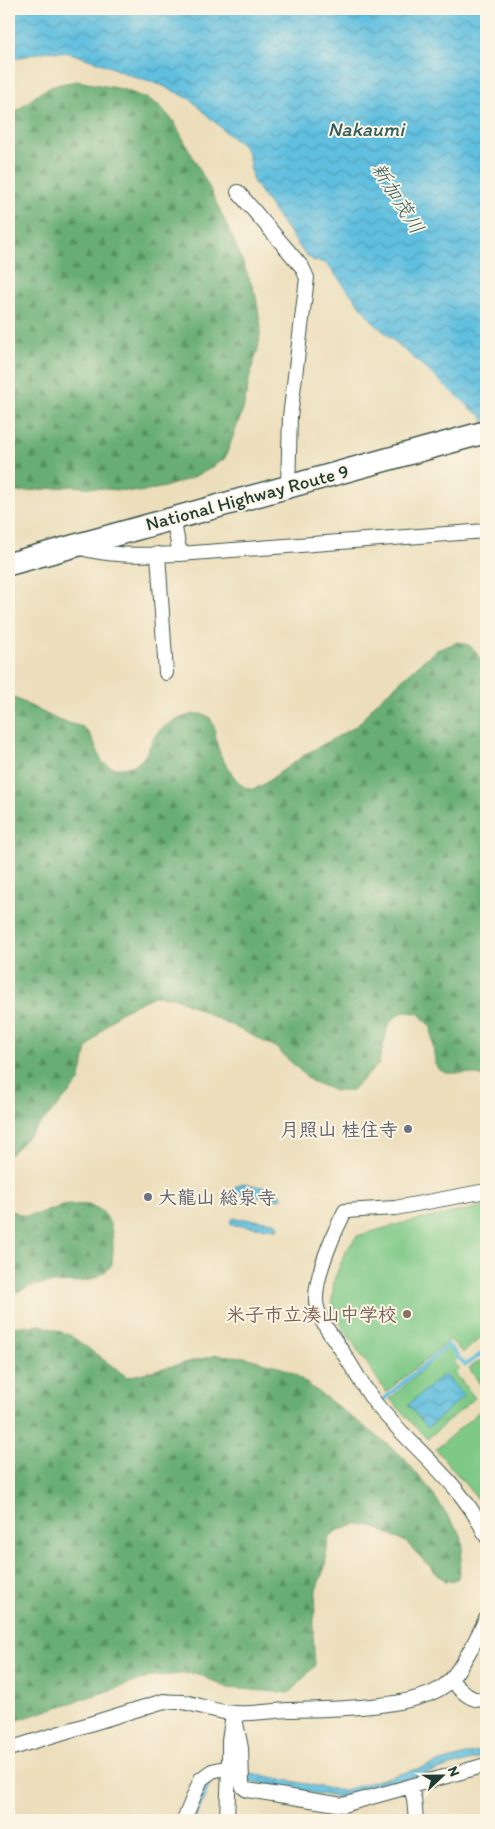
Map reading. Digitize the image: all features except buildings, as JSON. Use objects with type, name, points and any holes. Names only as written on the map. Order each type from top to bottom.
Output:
[{"type":"highway","name":"National Highway Route 9","points":[[9,564],[478,434]]},
{"type":"street","points":[[238,192],[302,267],[307,278],[290,417],[288,486]]},
{"type":"street","points":[[173,518],[180,554]]},
{"type":"street","points":[[74,546],[97,552],[130,555],[180,554],[486,531]]},
{"type":"street","points":[[158,554],[166,673]]},
{"type":"street","points":[[486,1191],[395,1208],[345,1211],[333,1237],[317,1285],[316,1303],[323,1322],[377,1405],[466,1500],[486,1536]]},
{"type":"street","points":[[9,1750],[164,1701],[184,1702],[210,1710],[234,1713],[386,1704],[419,1697],[436,1691],[450,1680],[475,1642],[486,1619]]},
{"type":"street","points":[[450,1680],[473,1699],[479,1701],[486,1699]]},
{"type":"street","points":[[227,1820],[235,1784],[233,1768],[241,1748],[234,1713]]},
{"type":"street","points":[[235,1784],[247,1790],[343,1805],[411,1788],[486,1765]]},
{"type":"street","points":[[184,1820],[201,1779],[212,1771],[233,1768]]},
{"type":"street","points":[[411,1788],[416,1820]]},
{"type":"green space","points":[[77,81],[122,89],[148,99],[160,106],[174,122],[209,187],[235,243],[256,296],[261,328],[258,349],[251,371],[243,410],[225,458],[208,470],[165,487],[140,492],[73,486],[9,493],[9,242],[11,221],[9,214],[9,117],[41,92],[55,85]]},
{"type":"green space","points":[[458,642],[472,648],[486,667],[486,1077],[466,1073],[446,1073],[438,1069],[435,1064],[431,1027],[418,1013],[404,1012],[389,1023],[378,1065],[351,1091],[335,1091],[311,1081],[275,1047],[174,997],[154,996],[120,1012],[102,1030],[87,1049],[79,1082],[9,1156],[9,695],[58,720],[83,727],[94,742],[102,762],[116,768],[127,767],[139,762],[154,737],[167,725],[189,715],[205,715],[212,721],[218,748],[231,772],[245,787],[253,789],[261,786],[306,754],[358,725],[375,704],[424,660],[437,650]]},
{"type":"green space","points":[[64,1205],[88,1205],[104,1213],[113,1237],[112,1264],[98,1277],[89,1280],[39,1285],[9,1295],[9,1210],[25,1216],[39,1214]]},
{"type":"green space","name":"米子市立湊山中学校","points":[[486,1206],[486,1333],[463,1353],[450,1340],[386,1392],[341,1325],[332,1301],[334,1280],[346,1251],[357,1236],[399,1224]]},
{"type":"green space","points":[[41,1325],[70,1335],[127,1377],[217,1355],[244,1357],[277,1366],[293,1373],[402,1456],[428,1487],[461,1535],[463,1546],[458,1578],[452,1581],[444,1581],[406,1542],[372,1526],[358,1524],[336,1531],[328,1540],[325,1567],[316,1590],[313,1636],[315,1666],[289,1693],[228,1688],[196,1673],[154,1676],[9,1723],[9,1327]]},
{"type":"green space","points":[[447,1347],[458,1358],[454,1362],[459,1368],[455,1373],[475,1398],[427,1439],[390,1399]]},
{"type":"green space","points":[[486,1357],[486,1393],[469,1368]]},
{"type":"green space","points":[[483,1408],[486,1412],[486,1512],[436,1449]]},
{"type":"water","name":"Nakaumi","points":[[16,9],[486,9],[486,431],[482,416],[468,407],[374,323],[326,263],[314,261],[304,253],[254,183],[247,152],[240,143],[233,139],[190,99],[161,85],[137,78],[100,63],[70,53],[47,51],[9,60],[9,15]]},
{"type":"water","points":[[242,1183],[273,1189],[282,1198],[237,1194],[233,1191],[235,1187]]},
{"type":"water","points":[[234,1218],[274,1222],[279,1227],[278,1229],[232,1225],[230,1221]]},
{"type":"water","points":[[444,1374],[464,1396],[428,1428],[408,1405]]},
{"type":"water","points":[[486,1749],[486,1756],[341,1798],[254,1782],[219,1778],[211,1782],[195,1820],[188,1820],[203,1783],[221,1771],[252,1773],[344,1790]]},
{"type":"pier","points":[[326,264],[374,324],[469,407],[466,408],[372,324],[323,265]]},
{"type":"waterway","points":[[384,1399],[448,1345],[465,1365],[486,1351]]},
{"type":"place","name":"月照山 桂住寺","points":[[408,1129]]},
{"type":"place","name":"大龍山 総泉寺","points":[[148,1197]]},
{"type":"place","name":"米子市立湊山中学校","points":[[407,1314]]},
{"type":"water label","name":"新加茂川","points":[[398,198]]}]
